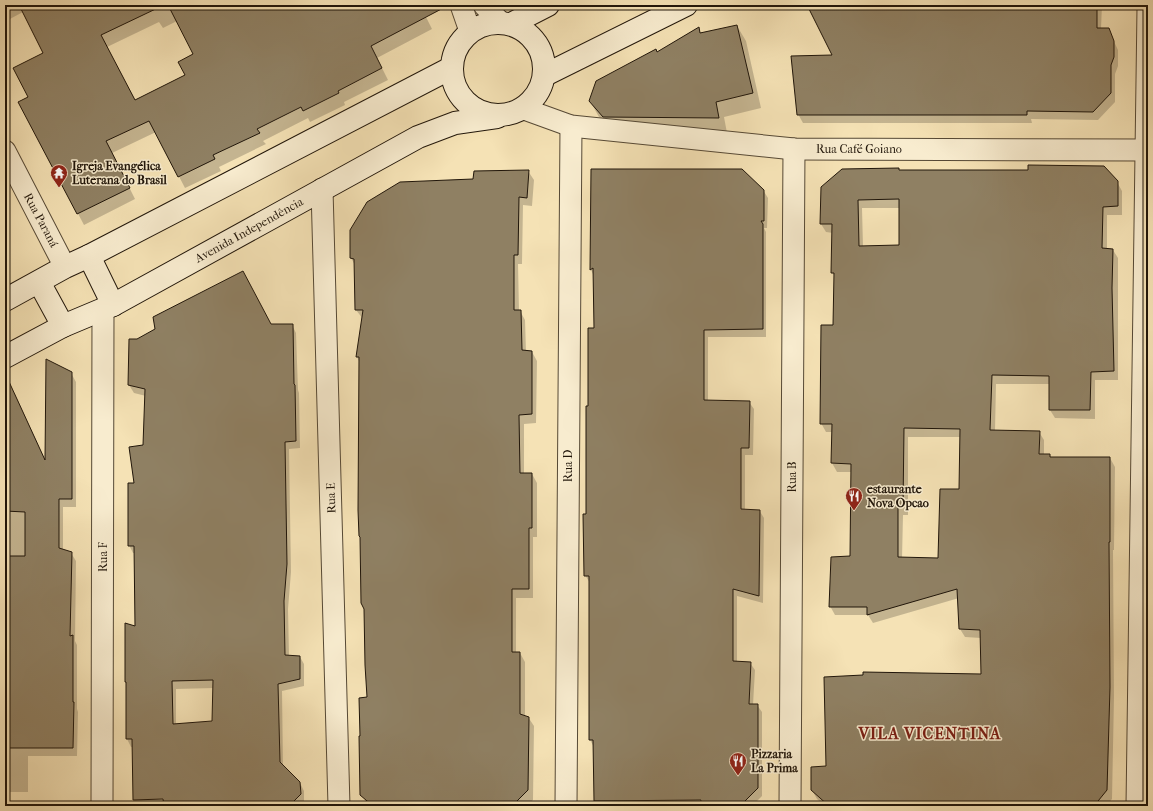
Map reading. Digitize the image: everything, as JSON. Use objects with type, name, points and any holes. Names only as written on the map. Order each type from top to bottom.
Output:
[{"type":"street","points":[[461,5],[470,31]]},
{"type":"street","points":[[484,5],[506,24],[530,35],[542,53],[545,76],[538,94],[524,109],[497,117],[474,110],[457,92],[450,68],[456,48],[470,31],[489,23],[506,24],[548,5]]},
{"type":"street","points":[[545,76],[686,5]]},
{"type":"street","points":[[1137,806],[1148,8]]},
{"type":"street","points":[[5,300],[450,68]]},
{"type":"street","name":"Rua Café Goiano","points":[[524,109],[571,126],[794,149],[1147,150]]},
{"type":"street","name":"Avenida Independência","points":[[5,357],[63,326],[108,307],[418,137],[455,123],[497,117]]},
{"type":"street","name":"Rua D","points":[[566,806],[571,126]]},
{"type":"street","name":"Rua B","points":[[790,806],[794,149]]},
{"type":"street","name":"Rua Paraná","points":[[5,151],[66,267]]},
{"type":"street","name":"Rua E","points":[[322,189],[339,806]]},
{"type":"street","points":[[89,256],[108,307]]},
{"type":"street","points":[[39,282],[63,326]]},
{"type":"street","name":"Rua F","points":[[102,806],[108,307]]},
{"type":"building","points":[[19,5],[164,5],[101,35],[135,100],[185,75],[178,62],[193,54],[168,5],[449,5],[371,46],[382,68],[338,91],[339,93],[303,111],[301,107],[257,129],[260,133],[213,155],[215,159],[178,177],[149,121],[106,141],[130,188],[77,214],[18,102],[28,97],[13,68],[43,53]]},
{"type":"building","points":[[807,5],[1097,5],[1097,28],[1109,28],[1114,41],[1114,57],[1111,65],[1111,93],[1093,112],[1027,111],[1027,115],[797,115],[791,56],[832,55]]},
{"type":"building","points":[[737,25],[753,93],[716,102],[719,118],[603,117],[589,101],[596,81],[656,49],[657,52],[699,27],[700,33]]},
{"type":"building","points":[[1028,165],[1104,166],[1118,181],[1118,206],[1103,207],[1102,248],[1113,249],[1112,288],[1114,371],[1091,372],[1090,410],[1049,410],[1049,376],[992,375],[990,430],[1040,431],[1039,454],[1050,454],[1050,457],[1110,457],[1110,687],[1107,790],[1094,806],[829,806],[811,790],[811,767],[826,766],[824,677],[863,675],[863,672],[981,674],[980,630],[959,629],[957,589],[867,615],[867,607],[829,607],[831,557],[850,556],[851,464],[831,463],[832,424],[820,424],[821,325],[833,325],[834,273],[831,273],[832,224],[820,224],[821,187],[842,169],[899,168],[899,170],[1028,170]],"holes":[[[899,199],[899,245],[859,246],[858,200]],[[904,428],[960,429],[959,489],[940,489],[938,558],[898,557],[898,506],[903,507]]]},
{"type":"building","points":[[591,169],[742,169],[764,190],[764,221],[761,221],[763,224],[763,329],[704,330],[704,400],[750,401],[749,448],[741,448],[741,509],[760,510],[759,596],[733,589],[733,661],[751,662],[749,704],[758,704],[758,788],[740,806],[700,806],[701,800],[594,801],[593,740],[589,740],[589,576],[584,576],[583,514],[586,514],[588,328],[594,328],[593,268],[590,270]]},
{"type":"building","points":[[529,170],[527,198],[519,197],[518,255],[514,255],[514,310],[521,310],[522,350],[532,351],[532,414],[519,415],[520,473],[532,473],[532,528],[529,528],[529,589],[512,589],[512,652],[520,652],[520,714],[529,717],[528,790],[512,806],[373,806],[360,795],[359,698],[367,697],[364,609],[361,603],[358,510],[359,357],[356,357],[363,310],[355,310],[354,259],[350,258],[350,230],[367,202],[400,182],[473,179],[474,171]]},
{"type":"building","points":[[243,271],[271,324],[293,324],[296,441],[285,442],[287,564],[284,601],[285,655],[300,656],[300,679],[278,684],[280,762],[300,782],[301,794],[289,806],[164,806],[163,799],[133,800],[132,739],[126,739],[125,682],[125,623],[135,626],[134,546],[128,546],[128,483],[134,483],[129,447],[143,445],[145,389],[128,385],[129,339],[137,339],[155,329],[153,317]],"holes":[[[213,680],[212,721],[173,724],[172,681]]]},
{"type":"building","points":[[46,359],[72,372],[72,499],[59,499],[59,548],[72,552],[70,636],[73,635],[73,748],[5,748],[5,556],[25,556],[25,512],[5,511],[5,373],[45,460]]},
{"type":"place","name":"Igreja Evangélica Luterana do Brasil","points":[[59,188]]},
{"type":"place","name":"estaurante Nova Opcao","points":[[854,511]]},
{"type":"place","name":"Pizzaria La Prima","points":[[738,776]]},
{"type":"district","name":"VILA VICENTINA","points":[[930,733]]}]
